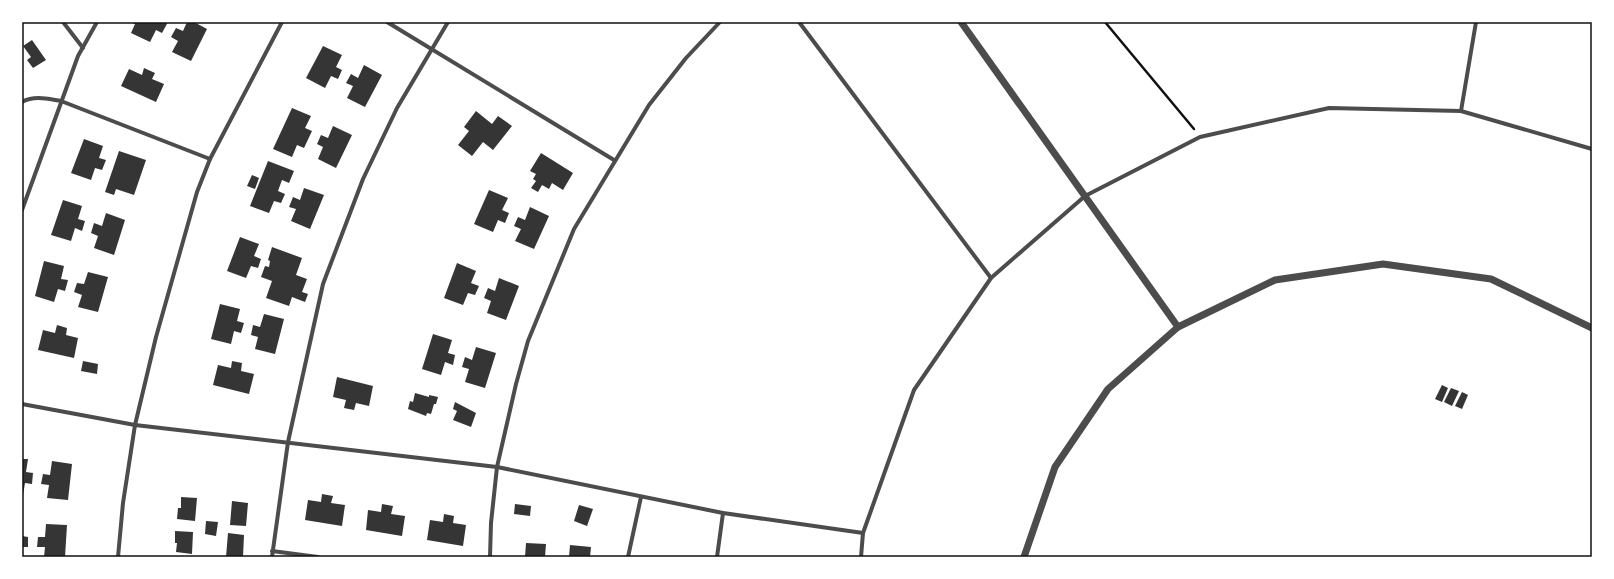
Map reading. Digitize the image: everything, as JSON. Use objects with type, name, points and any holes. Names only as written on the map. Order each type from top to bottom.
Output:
[{"type":"street","points":[[63,22],[83,48]]},
{"type":"street","points":[[22,210],[61,101],[83,48],[97,22]]},
{"type":"street","points":[[118,557],[123,502],[135,425],[156,337],[197,192],[210,159],[282,22]]},
{"type":"street","points":[[387,22],[614,160]]},
{"type":"street","points":[[272,557],[288,442],[320,297],[334,252],[363,180],[397,108],[448,22]]},
{"type":"street","points":[[490,557],[491,523],[497,467],[516,384],[528,340],[574,229],[614,160],[649,105],[686,58],[720,22]]},
{"type":"street","points":[[799,22],[991,278]]},
{"type":"street","points":[[961,22],[1178,327]]},
{"type":"street","points":[[1461,111],[1476,22]]},
{"type":"street","points":[[22,102],[33,98],[61,101],[210,159]]},
{"type":"street","points":[[861,557],[863,533],[914,390],[991,278],[1085,196],[1200,137],[1329,108],[1461,111],[1592,149]]},
{"type":"street","points":[[1024,557],[1055,467],[1108,389],[1178,327],[1275,280],[1383,264],[1491,279],[1592,328]]},
{"type":"street","points":[[22,404],[135,425],[497,467],[723,513],[863,533]]},
{"type":"street","points":[[628,557],[641,497]]},
{"type":"street","points":[[717,557],[723,513]]},
{"type":"street","points":[[272,551],[318,557]]},
{"type":"path","points":[[1105,22],[1200,137]]},
{"type":"building","points":[[130,22],[168,22],[162,33],[156,30],[150,42],[131,33],[135,24]]},
{"type":"building","points":[[187,22],[194,22],[207,29],[191,61],[172,52],[178,41],[171,37],[176,28],[183,31]]},
{"type":"building","points":[[32,40],[46,60],[33,68],[27,60],[31,57],[23,46]]},
{"type":"building","points":[[323,46],[342,55],[336,67],[342,70],[338,79],[331,76],[325,88],[306,78]]},
{"type":"building","points":[[364,65],[382,75],[365,107],[347,98],[353,86],[346,83],[351,74],[358,78]]},
{"type":"building","points":[[144,68],[155,73],[152,79],[164,84],[156,102],[121,86],[129,69],[142,75]]},
{"type":"building","points":[[292,108],[311,116],[305,128],[312,131],[304,148],[297,145],[292,157],[273,149]]},
{"type":"building","points":[[476,111],[492,124],[498,116],[512,126],[493,150],[483,142],[472,156],[458,145],[469,131],[464,127]]},
{"type":"building","points":[[333,126],[352,135],[336,168],[318,159],[323,147],[317,144],[321,135],[328,138]]},
{"type":"building","points":[[84,139],[103,146],[99,158],[106,160],[102,170],[95,168],[91,180],[71,173]]},
{"type":"building","points":[[119,151],[146,160],[134,195],[116,189],[114,195],[105,192]]},
{"type":"building","points":[[541,153],[573,173],[563,190],[552,183],[549,189],[542,185],[538,192],[531,188],[536,181],[533,179],[536,174],[530,171]]},
{"type":"building","points":[[268,161],[294,171],[289,183],[282,180],[278,191],[285,194],[281,203],[274,201],[269,213],[250,206]]},
{"type":"building","points":[[252,175],[259,178],[255,189],[247,186]]},
{"type":"building","points":[[304,188],[324,195],[310,229],[291,221],[296,209],[289,207],[293,197],[300,200]]},
{"type":"building","points":[[489,190],[508,198],[502,210],[509,213],[505,223],[498,220],[493,232],[474,224]]},
{"type":"building","points":[[63,200],[82,206],[78,219],[85,221],[82,231],[75,228],[71,241],[51,235]]},
{"type":"building","points":[[530,207],[549,216],[534,249],[515,241],[521,229],[514,226],[518,217],[525,220]]},
{"type":"building","points":[[106,213],[125,220],[114,255],[94,248],[98,236],[91,233],[94,223],[102,226]]},
{"type":"building","points":[[240,237],[259,244],[254,256],[261,259],[258,268],[251,266],[246,278],[227,271]]},
{"type":"building","points":[[272,247],[302,258],[296,275],[307,279],[302,292],[308,294],[305,302],[292,297],[289,306],[266,298],[272,281],[261,277],[265,266],[269,267],[270,261],[268,260]]},
{"type":"building","points":[[44,261],[64,266],[61,279],[68,280],[65,291],[58,289],[54,302],[35,296]]},
{"type":"building","points":[[457,263],[476,271],[471,283],[479,286],[475,295],[468,293],[463,305],[444,298]]},
{"type":"building","points":[[88,272],[108,277],[98,312],[78,307],[82,295],[74,292],[77,283],[84,284]]},
{"type":"building","points":[[499,278],[519,286],[506,320],[487,313],[491,301],[484,298],[488,288],[495,291]]},
{"type":"building","points":[[220,304],[240,309],[237,321],[244,323],[241,333],[234,331],[231,344],[211,339]]},
{"type":"building","points":[[264,314],[284,319],[275,354],[255,349],[258,337],[251,335],[253,325],[260,327]]},
{"type":"building","points":[[57,325],[67,328],[66,335],[78,338],[74,358],[38,350],[43,330],[55,333]]},
{"type":"building","points":[[433,334],[452,340],[448,353],[455,355],[453,365],[445,362],[441,375],[422,369]]},
{"type":"building","points":[[476,347],[496,353],[485,388],[465,382],[469,369],[462,367],[465,357],[472,360]]},
{"type":"building","points":[[83,361],[98,364],[97,374],[81,371]]},
{"type":"building","points":[[232,361],[242,363],[241,371],[254,374],[249,394],[213,385],[218,365],[231,368]]},
{"type":"building","points":[[337,377],[373,386],[369,406],[356,403],[354,410],[344,408],[346,400],[333,397]]},
{"type":"building","points":[[1442,385],[1448,388],[1442,402],[1435,399]]},
{"type":"building","points":[[1451,388],[1459,391],[1452,406],[1444,402]]},
{"type":"building","points":[[1462,392],[1468,395],[1462,409],[1455,406]]},
{"type":"building","points":[[415,393],[429,397],[429,395],[438,397],[431,414],[427,413],[426,416],[408,409],[410,401],[413,402]]},
{"type":"building","points":[[455,402],[476,413],[471,427],[453,420],[457,411],[453,409]]},
{"type":"building","points":[[22,459],[28,459],[26,472],[33,473],[32,484],[25,483],[23,495]]},
{"type":"building","points":[[52,461],[72,464],[68,500],[47,498],[49,485],[41,484],[43,474],[50,475]]},
{"type":"building","points":[[322,494],[333,496],[331,503],[345,505],[342,526],[305,520],[308,500],[321,502]]},
{"type":"building","points":[[181,497],[197,498],[195,521],[177,519],[178,508],[181,508]]},
{"type":"building","points":[[232,501],[248,503],[246,526],[230,525]]},
{"type":"building","points":[[382,504],[393,506],[391,514],[405,516],[402,536],[366,530],[368,510],[381,512]]},
{"type":"building","points":[[515,504],[531,506],[530,516],[514,514]]},
{"type":"building","points":[[579,505],[593,509],[587,526],[574,521]]},
{"type":"building","points":[[444,514],[454,516],[453,523],[466,525],[463,546],[427,540],[430,520],[443,522]]},
{"type":"building","points":[[206,521],[218,522],[216,536],[205,534]]},
{"type":"building","points":[[46,524],[67,525],[65,557],[44,557],[45,547],[37,547],[38,537],[45,537]]},
{"type":"building","points":[[175,531],[193,532],[192,554],[176,552],[177,543],[175,543]]},
{"type":"building","points":[[228,533],[244,535],[243,557],[226,557]]},
{"type":"building","points":[[22,536],[28,537],[28,547],[22,547]]},
{"type":"building","points":[[526,543],[546,544],[545,557],[525,557]]},
{"type":"building","points":[[570,545],[591,547],[590,557],[569,557]]}]
